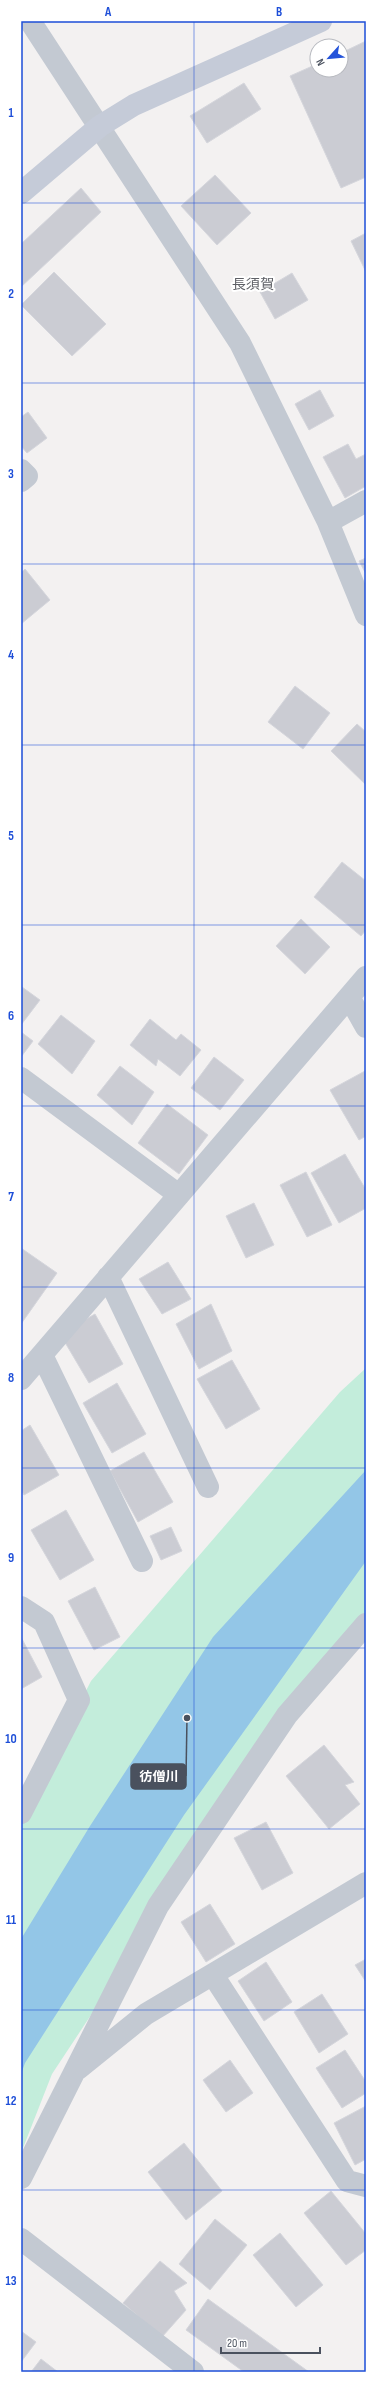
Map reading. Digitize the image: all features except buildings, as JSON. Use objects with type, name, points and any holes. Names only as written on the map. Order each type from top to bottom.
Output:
[{"type":"street","points":[[30,21],[100,126],[240,343],[328,522],[366,615]]},
{"type":"street","points":[[21,193],[100,126],[134,105],[321,21]]},
{"type":"street","points":[[21,470],[27,476],[21,481]]},
{"type":"street","points":[[328,522],[366,501]]},
{"type":"street","points":[[21,1379],[366,977]]},
{"type":"street","points":[[349,997],[366,1027]]},
{"type":"street","points":[[21,1078],[179,1195]]},
{"type":"street","points":[[108,1278],[208,1487]]},
{"type":"street","points":[[42,1355],[142,1561]]},
{"type":"street","points":[[21,1607],[44,1622],[79,1700],[21,1813]]},
{"type":"street","points":[[21,2178],[158,1906],[287,1714],[366,1624]]},
{"type":"street","points":[[73,2073],[146,2014],[366,1883]]},
{"type":"street","points":[[212,1975],[347,2181],[366,2186]]},
{"type":"street","points":[[21,2239],[193,2372]]},
{"type":"green space","points":[[366,1368],[366,1614],[332,1650],[52,2074],[21,2153],[21,1818],[91,1681],[340,1392]]},
{"type":"water","points":[[366,1470],[366,1561],[184,1815],[25,2063],[21,2074],[21,1939],[90,1826],[213,1637]]},
{"type":"place","name":"彷僧川","points":[[187,1718]]},
{"type":"district","name":"長須賀","points":[[253,284]]}]
